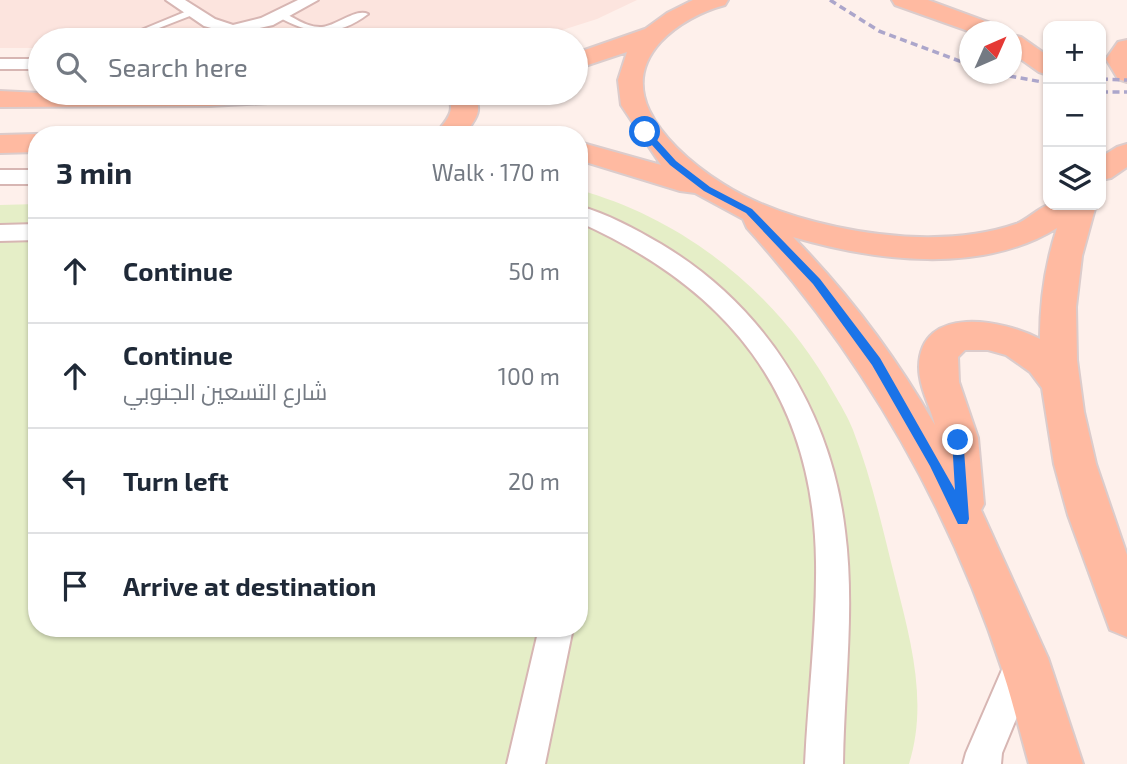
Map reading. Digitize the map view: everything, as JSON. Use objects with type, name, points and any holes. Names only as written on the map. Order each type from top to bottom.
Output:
[{"type":"main road","points":[[716,0],[687,7],[652,35],[638,54],[631,76],[632,101],[645,132],[673,163],[707,189],[749,211],[804,231],[863,244],[922,248],[963,247],[999,240],[1031,231],[1066,210]]},
{"type":"main road","points":[[903,0],[929,5],[968,21]]},
{"type":"main road","points":[[1022,34],[1043,37]]},
{"type":"main road","points":[[588,57],[652,35]]},
{"type":"main road","points":[[1106,44],[1127,47]]},
{"type":"main road","points":[[1127,47],[1119,59],[1127,74]]},
{"type":"main road","points":[[1022,49],[1043,63]]},
{"type":"main road","points":[[0,99],[28,98]]},
{"type":"main road","points":[[457,126],[465,116],[465,105]]},
{"type":"main road","points":[[0,144],[28,144]]},
{"type":"main road","points":[[1106,168],[1127,153]]},
{"type":"main road","points":[[588,154],[707,189]]},
{"type":"main road","points":[[1078,210],[1064,257],[1059,294],[1061,386],[1082,490],[1103,557],[1127,613]]},
{"type":"main road","points":[[749,211],[817,282],[876,361],[935,462],[963,519],[1023,659],[1056,764]]},
{"type":"main road","points":[[963,519],[958,440],[938,374],[939,353],[945,345],[964,336],[991,335],[1034,353],[1055,374],[1061,386]]},
{"type":"street","points":[[174,0],[214,24],[227,28]]},
{"type":"street","points":[[238,28],[253,26],[310,0]]},
{"type":"street","points":[[0,64],[28,64]]},
{"type":"street","points":[[0,177],[28,177]]},
{"type":"street","points":[[588,217],[637,239],[685,268],[720,297],[751,330],[780,371],[808,429],[830,529],[832,591],[824,764]]},
{"type":"street","points":[[0,233],[28,232]]},
{"type":"street","points":[[526,764],[554,637]]},
{"type":"street","points":[[982,764],[984,753],[1023,659]]},
{"type":"lane","points":[[151,28],[192,12]]},
{"type":"lane","points":[[280,14],[303,28]]},
{"type":"lane","points":[[331,28],[364,14]]},
{"type":"shaded area","points":[[0,0],[637,0],[597,19],[569,28],[28,28],[28,48],[0,48]]},
{"type":"green space","points":[[588,193],[656,220],[692,241],[726,266],[758,294],[786,324],[811,357],[841,406],[853,430],[872,486],[912,650],[917,718],[909,764],[0,764],[0,205],[28,204],[28,637],[588,637]]},
{"type":"railway","points":[[830,0],[879,31],[959,61]]},
{"type":"railway","points":[[1022,78],[1043,82]]},
{"type":"railway","points":[[1106,79],[1127,80]]},
{"type":"railway","points":[[1106,92],[1127,92]]},
{"type":"route","points":[[645,132],[673,163],[707,189],[749,211],[817,282],[876,361],[935,462],[963,519],[958,440]]}]
